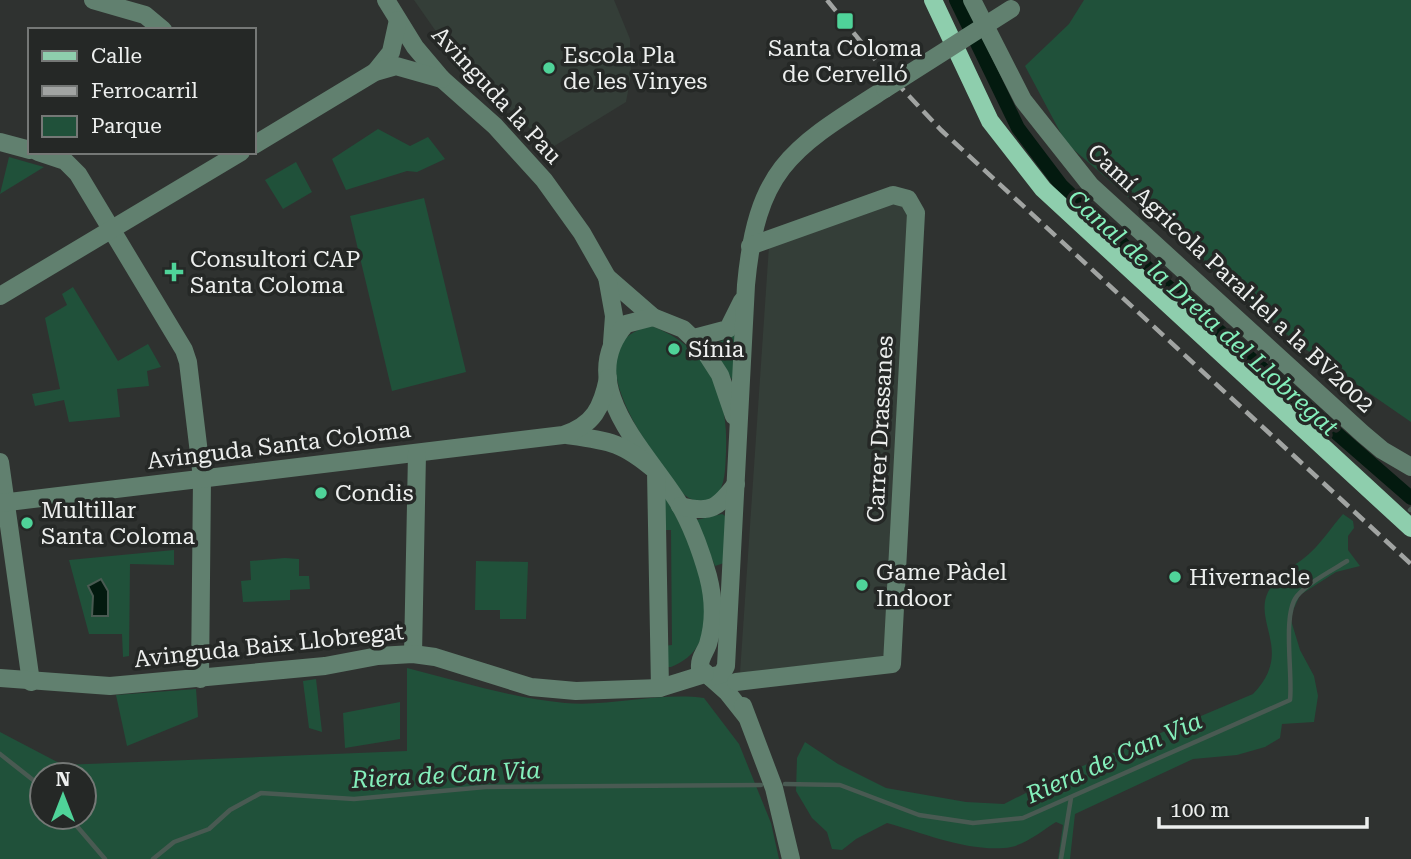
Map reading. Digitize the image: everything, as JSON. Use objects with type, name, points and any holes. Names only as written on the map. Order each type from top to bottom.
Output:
[{"type":"main road","points":[[933,0],[990,121],[1043,189],[1411,528]]},
{"type":"street","points":[[93,0],[145,15],[161,28]]},
{"type":"street","name":"Avinguda la Pau","points":[[386,0],[415,47],[442,79],[526,158],[582,233],[607,277],[653,317],[671,323],[694,338]]},
{"type":"street","name":"Camí Agricola Paral·lel a la BV2002","points":[[972,0],[1023,100],[1091,186],[1363,434],[1382,450],[1411,467]]},
{"type":"street","points":[[707,676],[718,676],[726,662],[746,288],[750,246],[766,190],[783,164],[825,128],[1017,5]]},
{"type":"street","points":[[375,72],[391,52],[398,20]]},
{"type":"street","points":[[256,143],[375,72],[396,66],[442,79]]},
{"type":"street","points":[[0,142],[28,149]]},
{"type":"street","points":[[44,154],[65,161],[78,174],[184,350],[202,478],[200,679]]},
{"type":"street","points":[[0,296],[238,154]]},
{"type":"street","name":"Carrer Drassanes","points":[[736,682],[892,664],[916,214],[908,199],[893,195],[750,246]]},
{"type":"street","name":"Avinguda Santa Coloma","points":[[4,502],[417,454],[564,435],[581,429],[595,416],[603,402],[608,378],[614,316],[607,277]]},
{"type":"street","points":[[738,432],[720,375],[694,338],[728,329],[746,288]]},
{"type":"street","points":[[612,348],[626,324],[653,317]]},
{"type":"street","points":[[608,378],[622,423],[680,506],[702,556],[712,597],[712,630],[699,664],[707,676],[746,716]]},
{"type":"street","name":"Avinguda Santa Coloma","points":[[564,435],[612,441],[632,450],[656,471]]},
{"type":"street","points":[[413,654],[417,454]]},
{"type":"street","points":[[0,462],[31,681]]},
{"type":"street","points":[[656,471],[660,688]]},
{"type":"street","points":[[680,506],[699,511],[711,509],[722,503],[736,484]]},
{"type":"street","points":[[705,653],[717,651],[736,682],[774,788],[791,859]]},
{"type":"street","name":"Avinguda Baix Llobregat","points":[[0,678],[92,687],[200,679],[413,654],[435,657],[531,687],[576,691],[660,688],[707,676]]},
{"type":"shaded area","name":"Escola Pla de les Vinyes","points":[[414,0],[614,0],[630,39],[631,75],[626,102],[551,148],[456,60]]},
{"type":"shaded area","points":[[899,193],[910,209],[886,656],[740,673],[769,246]]},
{"type":"shaded area","points":[[101,579],[108,591],[108,616],[92,616],[93,596],[88,586]]},
{"type":"green space","points":[[1084,0],[1411,0],[1411,422],[1298,344],[1066,143],[1025,66],[1069,24]]},
{"type":"green space","points":[[378,129],[410,146],[428,137],[445,159],[417,172],[407,171],[346,190],[332,159]]},
{"type":"green space","points":[[9,157],[44,167],[0,194]]},
{"type":"green space","points":[[296,162],[312,192],[283,209],[265,180]]},
{"type":"green space","points":[[424,198],[466,372],[392,391],[350,216]]},
{"type":"green space","points":[[73,287],[118,361],[148,344],[161,367],[147,371],[149,386],[117,389],[120,417],[69,422],[64,400],[35,406],[32,394],[60,389],[45,318],[67,305],[62,294]]},
{"type":"green space","points":[[652,326],[688,347],[701,360],[719,392],[724,411],[726,452],[723,482],[715,499],[696,500],[681,492],[651,450],[628,410],[616,367],[618,349],[630,335]]},
{"type":"green space","points":[[735,335],[733,381],[711,345]]},
{"type":"green space","points":[[663,494],[696,560],[706,612],[703,635],[692,654],[671,667],[668,667],[662,646],[672,645],[671,530],[660,530]]},
{"type":"green space","points":[[722,514],[727,517],[724,563],[715,566],[696,520]]},
{"type":"green space","points":[[1343,514],[1353,521],[1354,528],[1348,536],[1348,550],[1360,566],[1336,572],[1300,595],[1290,617],[1300,650],[1314,676],[1318,696],[1314,722],[1282,724],[1280,738],[1265,747],[1237,755],[1193,759],[1075,814],[1070,859],[1058,859],[1063,825],[1056,822],[1025,842],[1004,848],[960,844],[887,823],[856,839],[842,850],[832,849],[827,832],[812,818],[796,791],[797,758],[805,742],[838,764],[886,788],[966,802],[1004,804],[1059,776],[1253,694],[1265,679],[1271,665],[1272,651],[1265,615],[1268,592],[1282,574],[1315,548]]},
{"type":"green space","points":[[174,550],[174,565],[130,564],[129,656],[123,657],[122,634],[89,634],[69,560]]},
{"type":"green space","points":[[299,559],[299,576],[309,576],[310,589],[290,590],[290,600],[243,602],[241,581],[251,580],[250,561]]},
{"type":"green space","points":[[476,561],[528,562],[526,619],[500,619],[500,610],[475,610]]},
{"type":"green space","points":[[407,668],[545,701],[582,704],[669,697],[704,698],[739,744],[771,823],[779,859],[0,859],[0,732],[55,761],[28,761],[28,831],[98,831],[98,764],[407,751]]},
{"type":"green space","points":[[316,679],[322,732],[309,728],[303,681]]},
{"type":"green space","points":[[196,689],[198,717],[127,746],[116,695]]},
{"type":"green space","points":[[400,702],[400,739],[345,748],[343,713]]},
{"type":"waterway","name":"Canal de la Dreta del Llobregat","points":[[956,0],[1018,128],[1061,185],[1157,277],[1411,498]]},
{"type":"waterway","name":"Riera de Can Via","points":[[785,784],[840,785],[919,815],[973,823],[1023,818],[1290,700],[1289,630],[1293,605],[1297,596],[1308,586],[1347,561]]},
{"type":"waterway","name":"Riera de Can Via","points":[[0,754],[28,776]]},
{"type":"waterway","name":"Riera de Can Via","points":[[153,859],[174,842],[209,829],[230,810],[261,793],[354,799],[485,787],[761,785]]},
{"type":"waterway","points":[[1061,859],[1071,798]]},
{"type":"waterway","name":"Riera de Can Via","points":[[81,831],[105,859]]},
{"type":"railway","points":[[827,0],[878,63],[941,130],[1411,564]]},
{"type":"place","name":"Santa Coloma de Cervelló","points":[[845,21]]},
{"type":"place","name":"Escola Pla de les Vinyes","points":[[549,68]]},
{"type":"place","name":"Consultori CAP Santa Coloma","points":[[174,272]]},
{"type":"place","name":"Sínia","points":[[674,349]]},
{"type":"place","name":"Condis","points":[[321,493]]},
{"type":"place","name":"Multillar Santa Coloma","points":[[27,523]]},
{"type":"place","name":"Hivernacle","points":[[1175,577]]},
{"type":"place","name":"Game Pàdel Indoor","points":[[862,585]]}]
